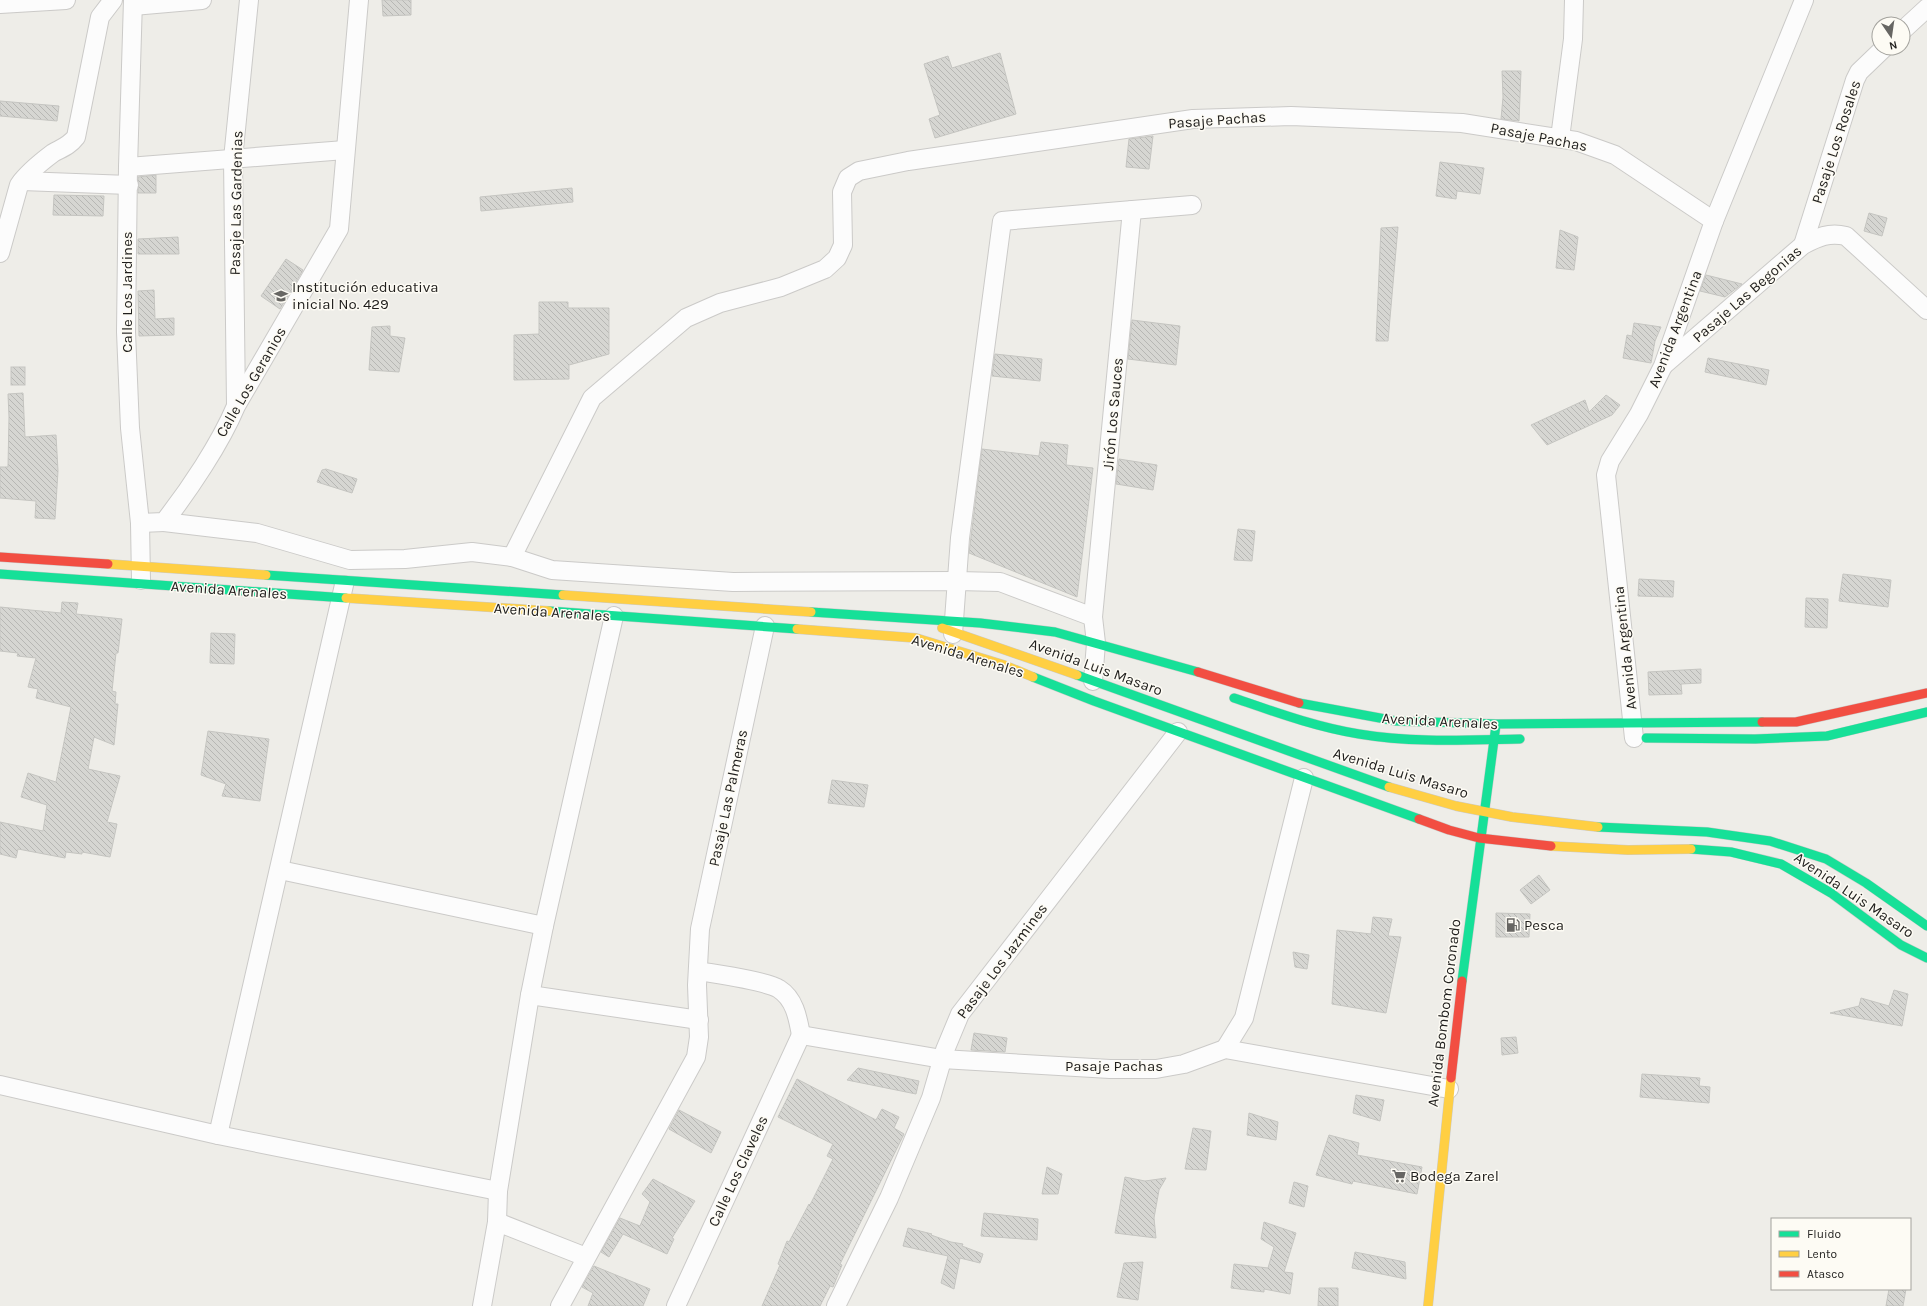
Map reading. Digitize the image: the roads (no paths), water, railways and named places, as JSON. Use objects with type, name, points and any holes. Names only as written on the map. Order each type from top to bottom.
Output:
[{"type":"main road","points":[[0,557],[141,576],[343,589]]},
{"type":"main road","name":"Avenida Arenales","points":[[0,574],[141,576],[343,589],[914,619],[954,631],[1055,632],[1095,652],[1304,705],[1396,721],[1496,724],[1632,733],[1796,722],[1830,716],[1911,695],[1927,693]]},
{"type":"main road","name":"Avenida Arenales","points":[[343,589],[614,616],[916,638],[1004,665],[1094,701]]},
{"type":"main road","points":[[916,638],[954,631],[979,641],[1017,644]]},
{"type":"main road","name":"Avenida Luis Masaro","points":[[979,641],[1392,788],[1456,806],[1482,812],[1587,828],[1707,832],[1770,841],[1826,859],[1866,883],[1927,926]]},
{"type":"main road","points":[[1222,693],[1280,714],[1339,730],[1391,737],[1461,740],[1533,739]]},
{"type":"main road","name":"Avenida Luis Masaro","points":[[1094,701],[1449,830],[1479,838],[1556,847],[1628,850],[1687,849],[1731,852],[1781,864],[1831,893],[1901,945],[1927,958]]},
{"type":"main road","points":[[1632,733],[1755,739],[1827,736],[1927,712]]},
{"type":"main road","name":"Avenida Bombom Coronado","points":[[1428,1306],[1449,1089],[1482,812],[1496,724]]},
{"type":"street","points":[[0,4],[66,0]]},
{"type":"street","points":[[0,253],[19,185],[54,153],[69,146],[76,137],[100,17],[113,0]]},
{"type":"street","points":[[133,3],[202,0]]},
{"type":"street","name":"Pasaje Las Gardenias","points":[[236,406],[233,159],[249,0]]},
{"type":"street","name":"Calle Los Geranios","points":[[164,522],[176,507],[228,425],[236,406],[339,229],[359,0]]},
{"type":"street","points":[[1560,138],[1573,39],[1574,0]]},
{"type":"street","name":"Avenida Argentina","points":[[1632,733],[1606,475],[1610,461],[1639,414],[1663,366],[1690,293],[1714,221],[1804,0]]},
{"type":"street","name":"Calle Los Jardines","points":[[133,3],[128,167],[129,185],[126,332],[130,428],[140,523],[141,576]]},
{"type":"street","points":[[1911,23],[1927,8]]},
{"type":"street","name":"Pasaje Los Rosales","points":[[1803,245],[1859,72],[1876,56]]},
{"type":"street","name":"Pasaje Pachas","points":[[512,557],[592,398],[686,318],[720,303],[781,287],[825,269],[837,258],[843,246],[842,192],[848,178],[859,171],[908,161],[1193,119],[1291,116],[1462,123],[1576,141],[1615,155],[1714,221]]},
{"type":"street","points":[[128,167],[345,150]]},
{"type":"street","points":[[22,181],[129,185]]},
{"type":"street","points":[[954,631],[960,538],[1002,221],[1192,205]]},
{"type":"street","name":"Jirón Los Sauces","points":[[1095,652],[1093,617],[1132,210]]},
{"type":"street","name":"Pasaje Las Begonias","points":[[1663,366],[1803,245],[1823,235],[1834,233],[1846,236],[1927,310]]},
{"type":"street","points":[[140,523],[164,522],[257,533],[350,560],[405,559],[472,552],[512,557],[552,570],[733,582],[1000,582],[1093,617]]},
{"type":"street","points":[[218,1135],[280,870],[343,589]]},
{"type":"street","points":[[482,1306],[497,1222],[498,1191],[530,995],[544,926],[614,616]]},
{"type":"street","name":"Pasaje Las Palmeras","points":[[560,1306],[696,1057],[699,1037],[698,971],[700,929],[765,626]]},
{"type":"street","points":[[1093,681],[1095,652]]},
{"type":"street","name":"Pasaje Los Jazmines","points":[[836,1306],[889,1198],[931,1098],[942,1060],[960,1014],[1178,732]]},
{"type":"street","points":[[1304,778],[1244,1018],[1225,1049],[1449,1089]]},
{"type":"street","points":[[280,870],[544,926]]},
{"type":"street","points":[[698,971],[779,989],[790,1000],[797,1014],[801,1035]]},
{"type":"street","points":[[530,995],[699,1020]]},
{"type":"street","name":"Pasaje Pachas","points":[[801,1035],[942,1060],[1110,1069],[1156,1069],[1184,1064],[1225,1049]]},
{"type":"street","name":"Calle Los Claveles","points":[[677,1306],[801,1035]]},
{"type":"street","points":[[0,1085],[218,1135],[498,1191]]},
{"type":"street","points":[[497,1222],[586,1257]]},
{"type":"place","name":"Institución educativa inicial No. 429","points":[[281,296]]},
{"type":"place","name":"Pesca","points":[[1513,925]]},
{"type":"place","name":"Bodega Zarel","points":[[1399,1176]]}]
